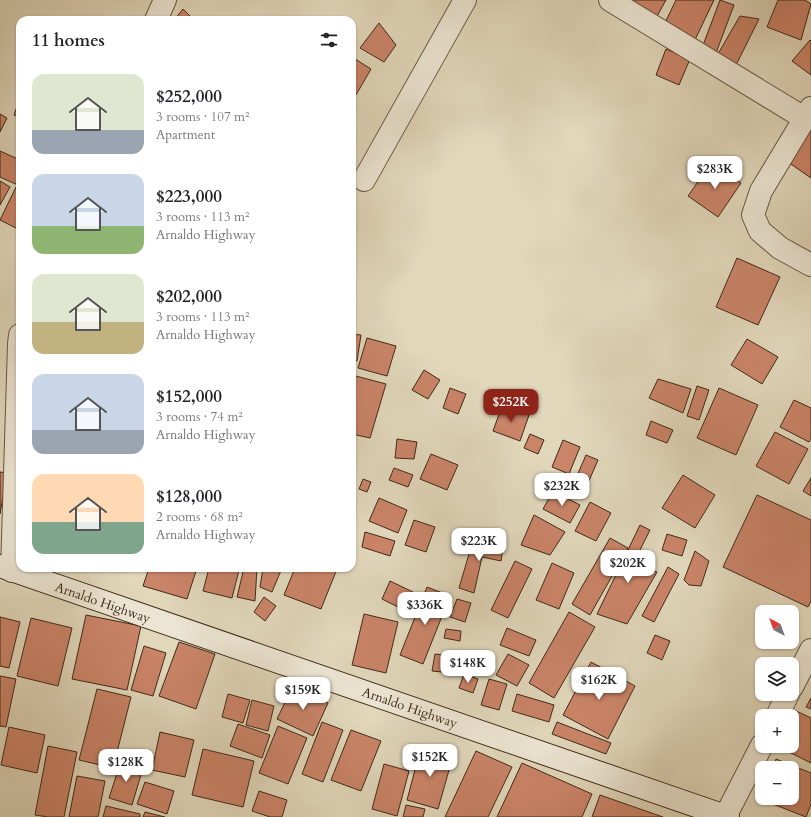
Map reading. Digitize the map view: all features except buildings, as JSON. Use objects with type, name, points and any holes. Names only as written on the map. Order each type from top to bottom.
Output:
[{"type":"street","points":[[158,16],[165,0]]},
{"type":"street","points":[[364,180],[465,0]]},
{"type":"street","points":[[610,0],[807,113],[761,191],[754,215],[760,231],[780,248],[811,265]]},
{"type":"street","points":[[6,569],[16,388]]},
{"type":"street","name":"Arnaldo Highway","points":[[6,569],[726,817]]},
{"type":"street","points":[[799,673],[811,650]]},
{"type":"street","points":[[726,817],[758,753]]}]
